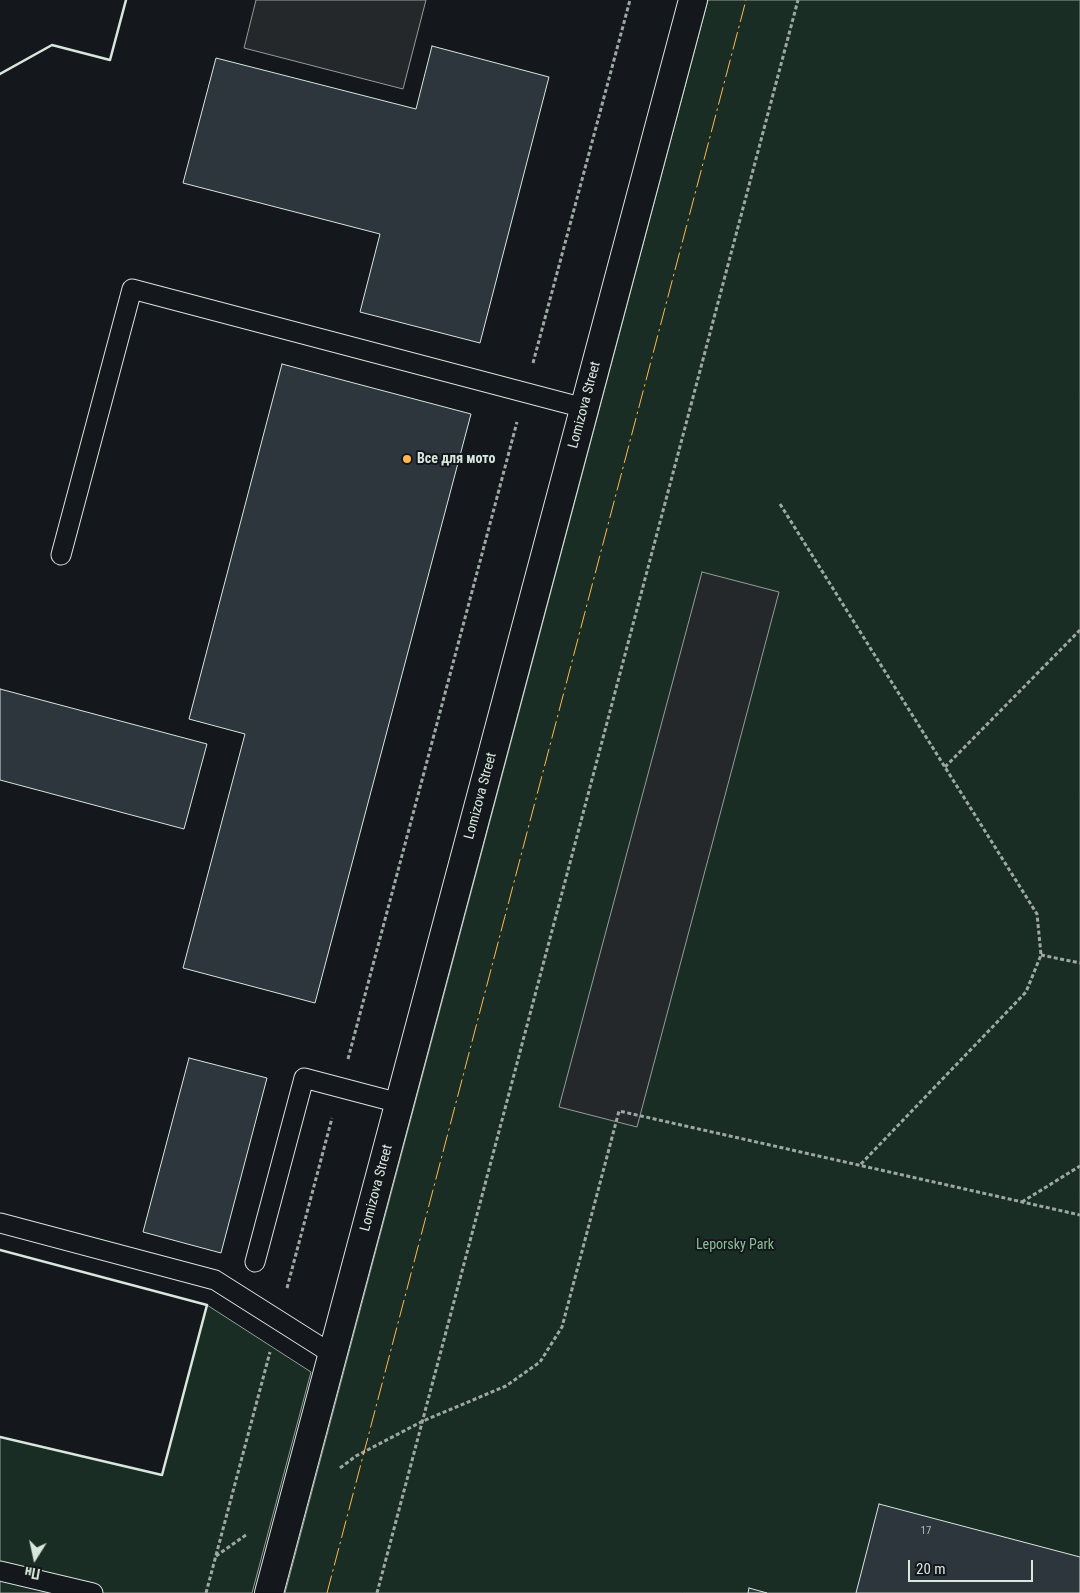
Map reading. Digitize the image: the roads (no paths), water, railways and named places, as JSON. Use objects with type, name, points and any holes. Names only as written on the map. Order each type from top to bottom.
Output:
[{"type":"street","name":"Lomizova Street","points":[[269,1593],[693,0]]},
{"type":"lane","points":[[61,555],[132,289],[584,408]]},
{"type":"lane","points":[[255,1262],[304,1078],[399,1103]]},
{"type":"lane","points":[[0,1222],[216,1280],[332,1354]]},
{"type":"lane","points":[[0,1571],[93,1593]]},
{"type":"place","name":"Все для мото","points":[[407,459]]},
{"type":"park label","name":"Leporsky Park","points":[[735,1245]]}]
